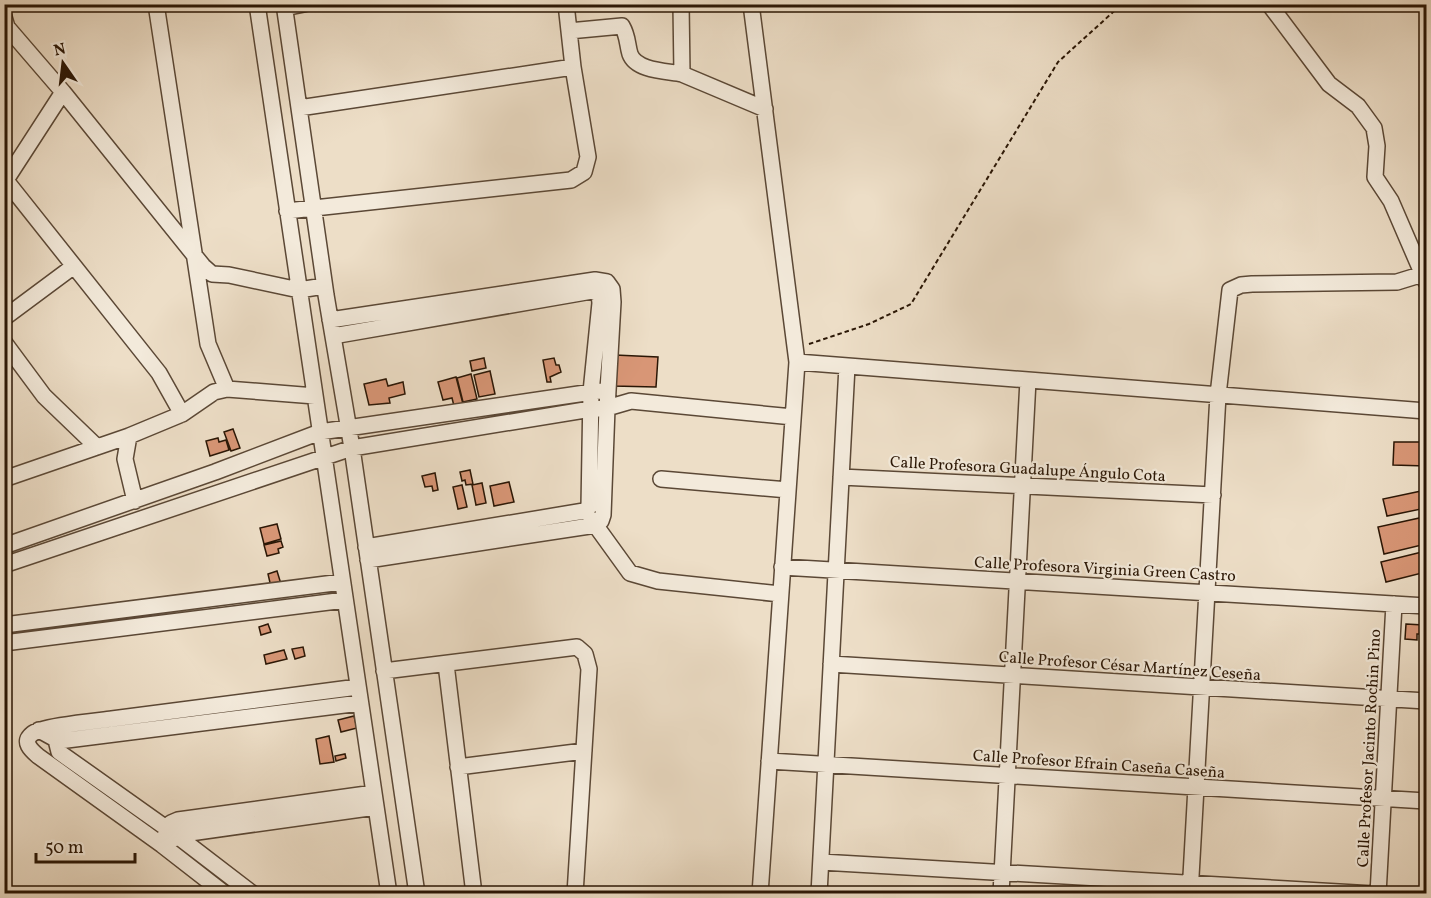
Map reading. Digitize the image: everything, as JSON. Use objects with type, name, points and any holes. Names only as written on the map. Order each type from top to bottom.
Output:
[{"type":"street","points":[[156,4],[208,344],[227,389]]},
{"type":"street","points":[[256,4],[389,894]]},
{"type":"street","points":[[304,4],[284,6],[324,286],[352,448],[417,894]]},
{"type":"street","points":[[287,211],[571,180],[584,172],[588,157],[573,67],[566,4]]},
{"type":"street","points":[[681,4],[682,74]]},
{"type":"street","points":[[751,4],[796,355],[760,894]]},
{"type":"street","points":[[1190,888],[1218,395],[1230,290],[1241,285],[1252,284],[1397,282],[1425,279],[1391,201],[1375,177],[1377,146],[1374,128],[1358,106],[1329,84],[1269,4]]},
{"type":"street","points":[[4,17],[7,27],[63,92],[203,266],[212,274],[229,274],[299,290],[324,286]]},
{"type":"street","points":[[569,31],[622,26],[627,34],[630,54],[634,62],[641,66],[682,74],[765,109]]},
{"type":"street","points":[[299,108],[573,67]]},
{"type":"street","points":[[63,92],[5,181],[159,373],[182,414]]},
{"type":"street","points":[[4,318],[74,266]]},
{"type":"street","points":[[330,320],[595,280],[607,282],[612,289],[608,390],[599,409],[589,507],[584,511],[367,554]]},
{"type":"street","points":[[333,336],[592,291],[600,294],[591,392],[599,409],[603,515],[601,521],[596,525],[367,554]]},
{"type":"street","points":[[4,342],[44,396],[97,447]]},
{"type":"street","points":[[796,355],[847,366],[1426,411]]},
{"type":"street","points":[[819,894],[847,366]]},
{"type":"street","points":[[1001,894],[1028,380]]},
{"type":"street","points":[[4,479],[129,436],[182,414],[214,392],[227,389],[315,396]]},
{"type":"street","points":[[4,546],[135,501],[320,432],[608,390]]},
{"type":"street","points":[[4,565],[352,448],[599,409],[631,401],[793,417]]},
{"type":"street","points":[[129,436],[125,459],[135,501]]},
{"type":"street","name":"Calle Profesora Guadalupe Ángulo Cota","points":[[841,477],[1213,495]]},
{"type":"street","points":[[661,479],[788,490]]},
{"type":"street","points":[[584,511],[630,573],[658,581],[780,594]]},
{"type":"street","name":"Calle Profesora Virginia Green Castro","points":[[782,567],[1426,606]]},
{"type":"street","points":[[4,625],[342,582]]},
{"type":"street","points":[[4,643],[345,600]]},
{"type":"street","name":"Calle Profesor Jacinto Rochin Pino","points":[[1376,894],[1394,604]]},
{"type":"street","points":[[384,671],[577,647],[585,654],[589,669],[575,894]]},
{"type":"street","points":[[446,664],[474,894]]},
{"type":"street","name":"Calle Profesor César Martínez Ceseña","points":[[831,664],[1426,701]]},
{"type":"street","points":[[225,894],[38,756],[29,748],[27,742],[29,736],[39,730],[359,695]]},
{"type":"street","points":[[39,730],[59,741],[359,695]]},
{"type":"street","points":[[59,741],[57,744],[59,752],[253,894]]},
{"type":"street","points":[[458,767],[584,751]]},
{"type":"street","name":"Calle Profesor Efrain Caseña Caseña","points":[[769,760],[1426,801]]},
{"type":"street","points":[[164,847],[171,832],[171,823],[178,820],[375,800]]},
{"type":"street","points":[[821,862],[1002,872],[1190,888],[1376,894]]},
{"type":"path","points":[[796,355],[911,304],[1058,62],[1122,4]]},
{"type":"building","points":[[615,355],[658,357],[656,387],[613,386]]},
{"type":"building","points":[[484,358],[486,368],[472,371],[470,361]]},
{"type":"building","points":[[554,358],[561,372],[550,377],[551,382],[547,382],[543,360]]},
{"type":"building","points":[[490,371],[495,394],[479,397],[474,375]]},
{"type":"building","points":[[471,374],[477,399],[463,402],[457,378]]},
{"type":"building","points":[[456,377],[463,404],[454,406],[452,398],[443,400],[438,382]]},
{"type":"building","points":[[386,379],[388,386],[403,382],[405,394],[389,398],[390,403],[369,405],[364,384]]},
{"type":"building","points":[[233,429],[240,448],[231,451],[224,432]]},
{"type":"building","points":[[218,438],[219,442],[226,440],[229,450],[210,456],[206,441]]},
{"type":"building","points":[[1394,442],[1426,442],[1426,466],[1393,465]]},
{"type":"building","points":[[470,470],[473,484],[466,485],[465,480],[462,481],[460,472]]},
{"type":"building","points":[[435,473],[438,490],[433,491],[432,486],[425,487],[422,476]]},
{"type":"building","points":[[509,482],[514,502],[494,506],[490,486]]},
{"type":"building","points":[[482,483],[486,503],[476,505],[472,485]]},
{"type":"building","points":[[462,485],[467,507],[458,509],[453,487]]},
{"type":"building","points":[[1426,490],[1426,508],[1387,516],[1383,499]]},
{"type":"building","points":[[1424,517],[1426,544],[1384,554],[1378,527]]},
{"type":"building","points":[[277,524],[281,539],[264,544],[260,528]]},
{"type":"building","points":[[281,541],[283,547],[278,549],[279,553],[267,556],[264,545]]},
{"type":"building","points":[[1426,551],[1426,572],[1386,582],[1381,562]]},
{"type":"building","points":[[277,571],[281,584],[271,587],[268,574]]},
{"type":"building","points":[[268,624],[271,632],[261,635],[259,627]]},
{"type":"building","points":[[1406,624],[1423,625],[1423,634],[1417,634],[1417,640],[1405,639]]},
{"type":"building","points":[[1423,640],[1426,640],[1426,649],[1422,649]]},
{"type":"building","points":[[303,647],[305,656],[295,659],[292,649]]},
{"type":"building","points":[[284,650],[287,659],[266,664],[264,655]]},
{"type":"building","points":[[1422,650],[1426,650],[1426,661],[1422,660]]},
{"type":"building","points":[[354,716],[357,728],[341,732],[338,720]]},
{"type":"building","points":[[329,736],[334,762],[320,764],[316,739]]},
{"type":"building","points":[[345,754],[346,758],[336,761],[335,756]]}]
